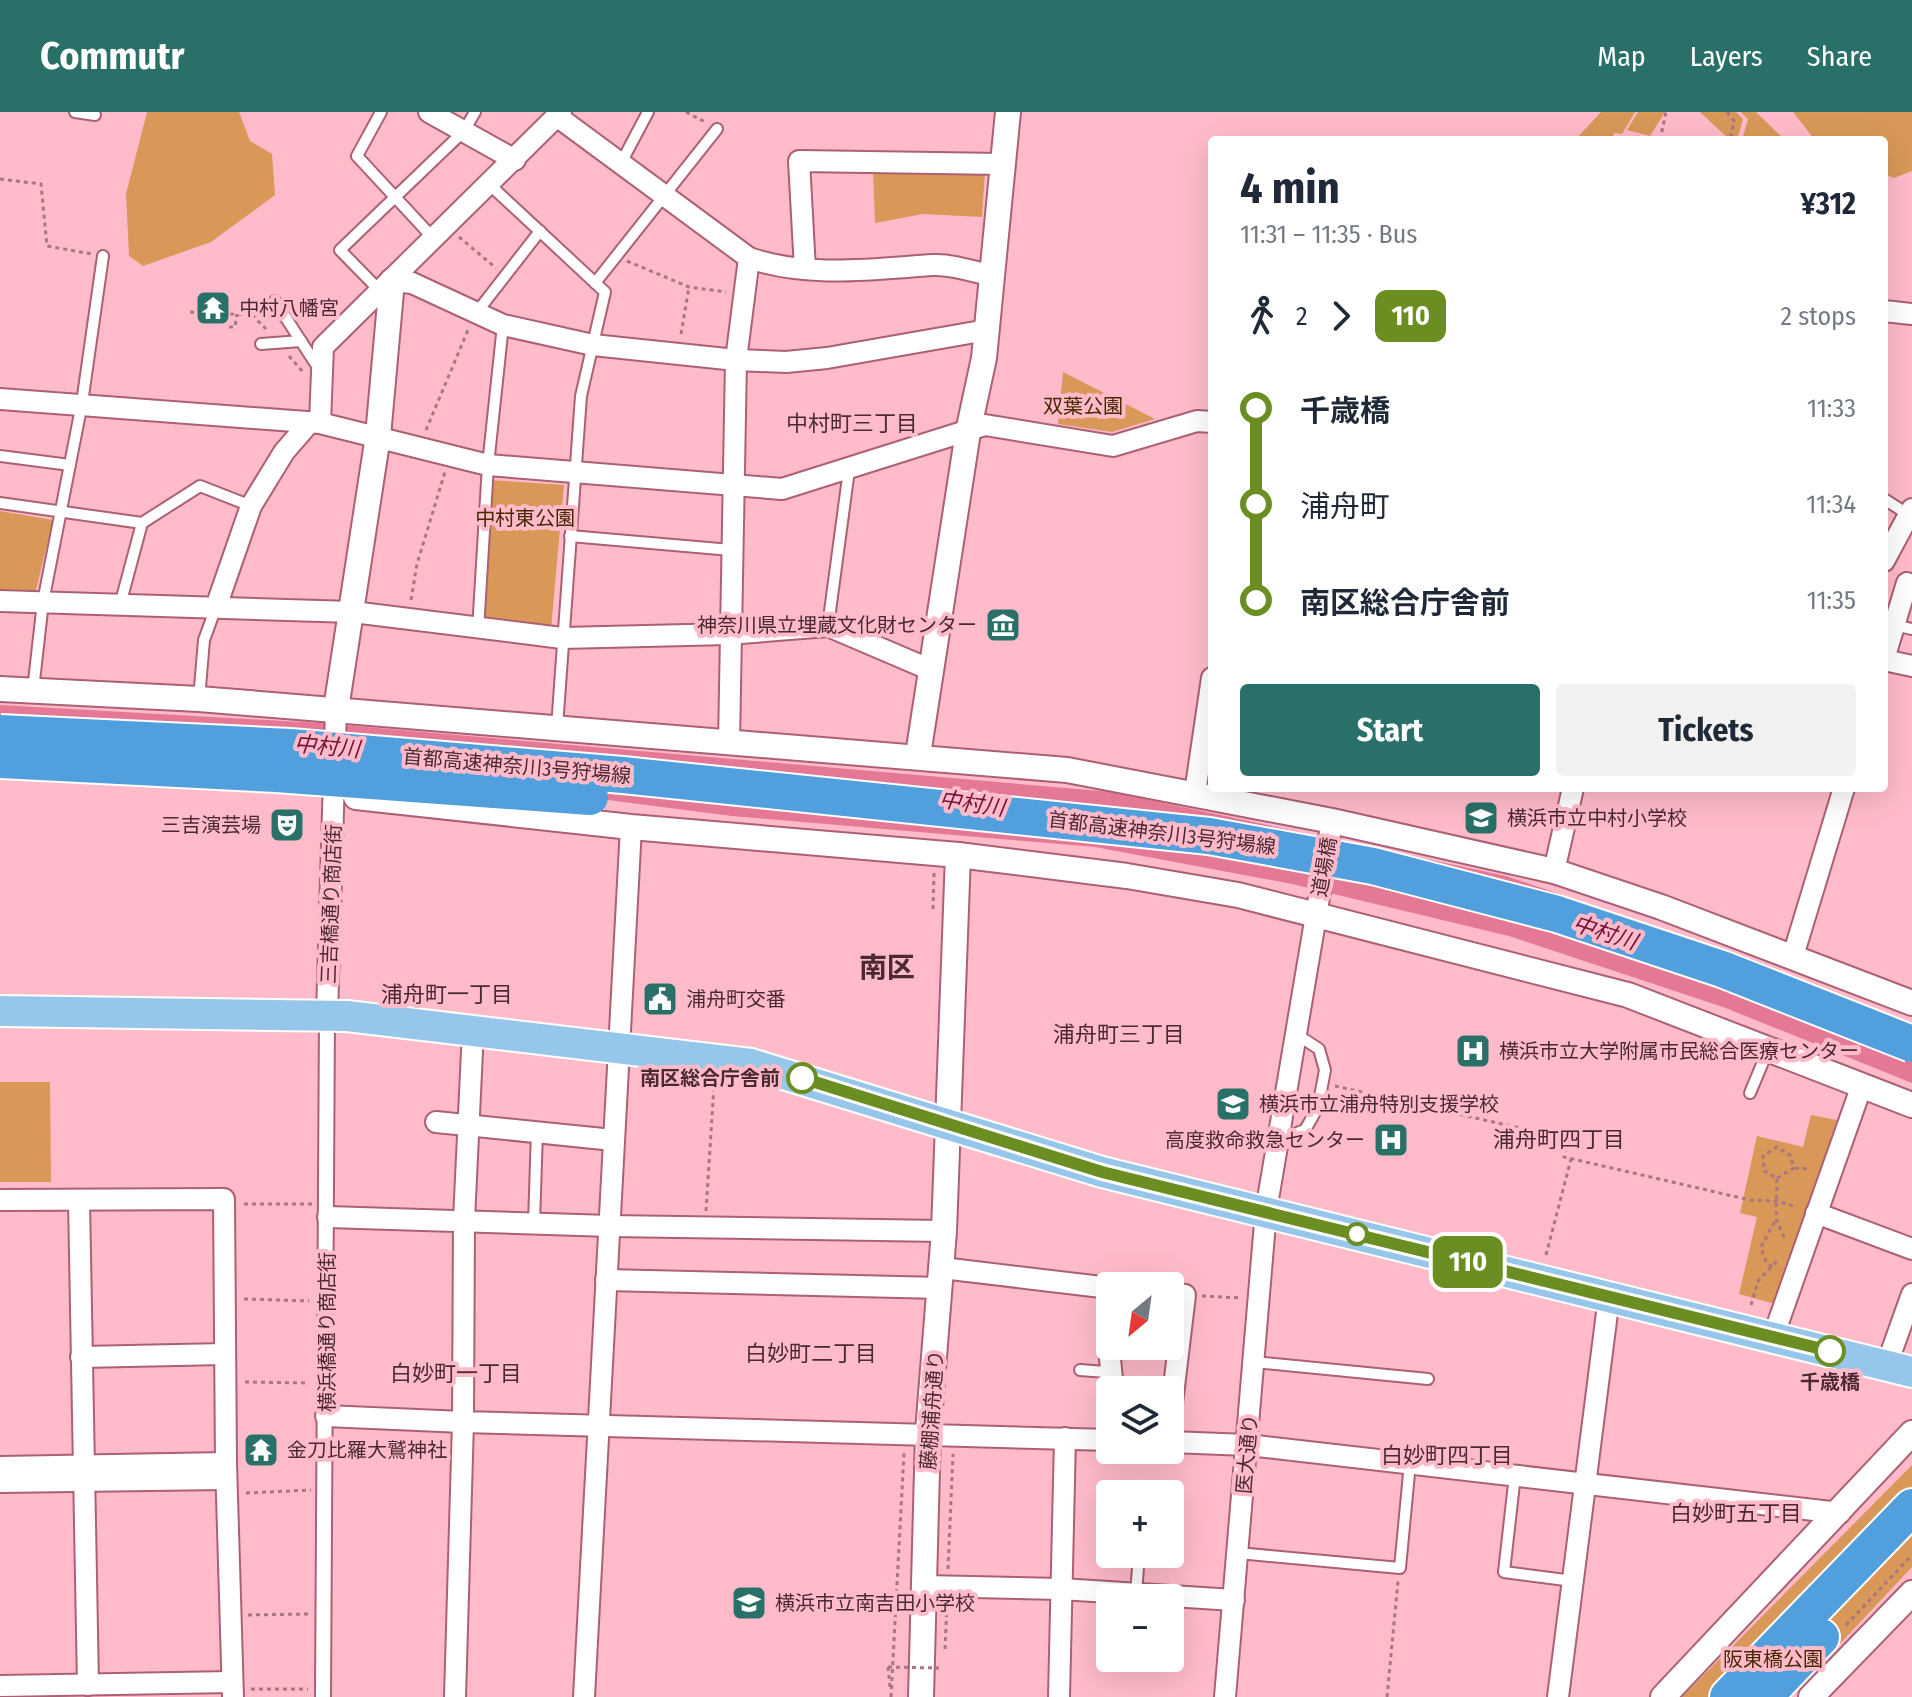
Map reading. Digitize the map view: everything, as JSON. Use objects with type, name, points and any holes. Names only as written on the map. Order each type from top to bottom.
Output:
[{"type":"highway","name":"首都高速神奈川3号狩場線","points":[[0,733],[290,747],[623,775],[1209,836],[1387,869],[1557,914],[1722,969],[1912,1044]]},
{"type":"highway","name":"首都高速神奈川3号狩場線","points":[[0,760],[276,774],[631,800],[1114,845],[1242,861],[1384,888],[1548,930],[1754,1002],[1912,1064]]},
{"type":"highway","points":[[1728,1697],[1912,1507]]},
{"type":"highway","points":[[1764,1697],[1912,1540]]},
{"type":"main road","points":[[0,1011],[327,1015],[751,1064],[1102,1172],[1899,1368]]},
{"type":"street","points":[[429,112],[515,160]]},
{"type":"street","points":[[918,755],[968,432],[987,330],[1008,112]]},
{"type":"street","points":[[216,607],[251,506],[284,452],[315,422],[322,384],[323,347],[559,114],[749,258],[783,269],[900,271],[936,265],[993,276]]},
{"type":"street","points":[[805,269],[799,161],[1002,164]]},
{"type":"street","points":[[729,743],[736,360],[749,258]]},
{"type":"street","points":[[387,286],[412,283],[503,325],[593,345],[736,360],[827,358],[987,330]]},
{"type":"street","points":[[336,709],[378,436],[387,286]]},
{"type":"street","points":[[1888,311],[1912,314]]},
{"type":"street","points":[[0,399],[315,422],[488,465],[782,489],[985,425],[1113,446],[1197,421],[1208,422]]},
{"type":"street","points":[[1888,553],[1910,512]]},
{"type":"street","points":[[1888,575],[1910,584],[1888,649]]},
{"type":"street","points":[[0,601],[353,612],[478,630],[562,638],[729,634],[828,626],[931,670]]},
{"type":"street","points":[[1888,661],[1912,666]]},
{"type":"street","points":[[0,689],[336,709],[729,743],[918,755],[1067,770],[1332,821],[1554,871],[1793,956],[1912,1003]]},
{"type":"street","points":[[1195,793],[1208,705]]},
{"type":"street","name":"三吉橋通り商店街","points":[[327,1015],[336,709]]},
{"type":"street","points":[[0,777],[334,794],[631,827],[958,855],[1127,876],[1238,895],[1628,995],[1912,1105]]},
{"type":"street","points":[[1554,871],[1572,792]]},
{"type":"street","points":[[1793,956],[1843,792]]},
{"type":"street","name":"道場橋","points":[[1296,1034],[1332,821]]},
{"type":"street","points":[[584,1697],[631,827]]},
{"type":"street","name":"藤棚浦舟通り","points":[[921,1697],[928,1432],[944,1231],[945,1124],[958,855]]},
{"type":"street","name":"横浜橋通り商店街","points":[[324,1693],[327,1015]]},
{"type":"street","points":[[455,1697],[463,1422],[466,1124],[473,1030]]},
{"type":"street","name":"医大通り","points":[[1225,1697],[1266,1211],[1296,1034]]},
{"type":"street","points":[[1773,1337],[1862,1085]]},
{"type":"street","points":[[436,1122],[613,1140]]},
{"type":"street","points":[[0,1200],[224,1199],[226,1478],[233,1689],[0,1686]]},
{"type":"street","points":[[79,1200],[88,1685]]},
{"type":"street","points":[[328,1210],[610,1226],[944,1231]]},
{"type":"street","points":[[1816,1213],[1912,1249]]},
{"type":"street","points":[[606,1280],[941,1278],[1096,1287]]},
{"type":"street","points":[[1899,1368],[1912,1294]]},
{"type":"street","points":[[1558,1697],[1609,1297]]},
{"type":"street","points":[[81,1357],[225,1354]]},
{"type":"street","points":[[1108,1360],[1113,1376]]},
{"type":"street","points":[[326,1416],[1096,1439]]},
{"type":"street","points":[[1663,1697],[1840,1513],[1912,1433]]},
{"type":"street","points":[[1059,1697],[1065,1438]]},
{"type":"street","points":[[1184,1443],[1248,1445],[1840,1513]]},
{"type":"street","points":[[0,1467],[83,1474],[226,1478]]},
{"type":"street","points":[[0,1482],[83,1474]]},
{"type":"street","points":[[924,1586],[1096,1591]]},
{"type":"street","points":[[1811,1697],[1912,1593]]},
{"type":"street","points":[[1184,1597],[1234,1600]]},
{"type":"lane","points":[[75,112],[95,115]]},
{"type":"lane","points":[[381,112],[357,156],[394,197],[440,233]]},
{"type":"lane","points":[[387,286],[340,250],[464,131],[475,112]]},
{"type":"lane","points":[[621,163],[648,112]]},
{"type":"lane","points":[[595,283],[717,129]]},
{"type":"lane","points":[[490,185],[605,292],[581,396],[557,727]]},
{"type":"lane","points":[[477,312],[540,231]]},
{"type":"lane","points":[[33,690],[43,602],[82,403],[103,256]]},
{"type":"lane","points":[[275,301],[301,341],[322,384]]},
{"type":"lane","points":[[478,630],[488,465],[503,325]]},
{"type":"lane","points":[[261,344],[301,341]]},
{"type":"lane","points":[[0,456],[70,465]]},
{"type":"lane","points":[[828,626],[849,470]]},
{"type":"lane","points":[[0,503],[142,523],[200,486],[251,506]]},
{"type":"lane","points":[[1888,501],[1910,512]]},
{"type":"lane","points":[[120,605],[142,523]]},
{"type":"lane","points":[[570,536],[731,550]]},
{"type":"lane","points":[[199,699],[204,640],[216,607]]},
{"type":"lane","points":[[1278,1140],[1305,1130],[1318,1107],[1325,1070],[1319,1049],[1296,1034]]},
{"type":"lane","points":[[1750,1093],[1769,1048]]},
{"type":"lane","points":[[534,1223],[537,1131]]},
{"type":"lane","points":[[1254,1362],[1428,1379]]},
{"type":"lane","points":[[1080,1370],[1106,1372],[1107,1365]]},
{"type":"lane","points":[[1238,1553],[1400,1568],[1410,1463]]},
{"type":"lane","points":[[1515,1475],[1504,1572],[1573,1581]]},
{"type":"path","points":[[686,112],[717,129]]},
{"type":"path","points":[[1661,136],[1666,112]]},
{"type":"path","points":[[1727,112],[1734,121],[1731,136]]},
{"type":"path","points":[[0,179],[41,184],[47,246],[103,256]]},
{"type":"path","points":[[440,233],[505,275]]},
{"type":"path","points":[[616,257],[689,287],[745,294]]},
{"type":"path","points":[[677,354],[689,287]]},
{"type":"path","points":[[190,312],[252,315],[275,301]]},
{"type":"path","points":[[419,448],[477,312]]},
{"type":"path","points":[[229,327],[235,327],[237,314]]},
{"type":"path","points":[[252,315],[322,384]]},
{"type":"path","points":[[408,619],[417,564],[449,457]]},
{"type":"path","points":[[929,865],[935,871],[933,909]]},
{"type":"path","points":[[1339,1074],[1335,1086],[1568,1139],[1564,1157],[1750,1200],[1777,1201],[1816,1213]]},
{"type":"path","points":[[705,1227],[714,1085]]},
{"type":"path","points":[[1777,1147],[1790,1155],[1794,1168],[1777,1178],[1764,1171],[1763,1156],[1777,1147]]},
{"type":"path","points":[[1546,1255],[1571,1159]]},
{"type":"path","points":[[1772,1267],[1766,1262],[1761,1247],[1776,1219],[1777,1178]]},
{"type":"path","points":[[224,1204],[328,1210]]},
{"type":"path","points":[[1751,1305],[1758,1281],[1785,1248],[1786,1238],[1776,1219]]},
{"type":"path","points":[[1184,1294],[1250,1299]]},
{"type":"path","points":[[225,1299],[327,1302]]},
{"type":"path","points":[[225,1382],[326,1383]]},
{"type":"path","points":[[891,1697],[904,1451]]},
{"type":"path","points":[[226,1478],[325,1489]]},
{"type":"path","points":[[1387,1697],[1400,1568]]},
{"type":"path","points":[[230,1616],[324,1614]]},
{"type":"path","points":[[891,1697],[888,1667],[939,1668]]},
{"type":"path","points":[[233,1689],[324,1693]]},
{"type":"green space","points":[[147,112],[239,112],[250,141],[272,154],[275,195],[211,242],[143,266],[129,256],[126,194]]},
{"type":"green space","points":[[1601,112],[1635,112],[1622,134],[1579,136]]},
{"type":"green space","points":[[1638,112],[1665,112],[1650,136],[1627,130]]},
{"type":"green space","points":[[1700,112],[1736,112],[1743,119],[1738,136],[1726,136]]},
{"type":"green space","points":[[1741,112],[1756,112],[1781,136],[1743,136],[1748,119]]},
{"type":"green space","points":[[1793,112],[1912,112],[1912,171],[1894,178],[1888,176],[1888,136],[1812,136]]},
{"type":"green space","points":[[873,171],[985,172],[982,217],[923,214],[875,223]]},
{"type":"green space","name":"双葉公園","points":[[1063,372],[1155,419],[1112,432],[1058,424]]},
{"type":"green space","name":"中村東公園","points":[[490,480],[564,485],[551,629],[485,624]]},
{"type":"green space","points":[[0,511],[53,520],[35,594],[0,593]]},
{"type":"green space","points":[[0,1082],[50,1082],[51,1182],[0,1182]]},
{"type":"green space","points":[[1811,1115],[1837,1120],[1775,1304],[1739,1294],[1757,1217],[1740,1213],[1757,1136],[1803,1147]]},
{"type":"green space","name":"阪東橋公園","points":[[1912,1465],[1912,1567],[1790,1697],[1682,1697]]},
{"type":"water","name":"中村川","points":[[0,705],[320,723],[1112,792],[1506,876],[1701,942],[1912,1024],[1912,1083],[1723,1007],[1509,936],[1292,884],[1095,847],[732,816],[546,792],[0,761]]},
{"type":"bus line","name":"110","points":[[802,1078],[1102,1172],[1830,1351]]},
{"type":"place","name":"中村八幡宮","points":[[213,308]]},
{"type":"place","name":"神奈川県立埋蔵文化財センター","points":[[1003,625]]},
{"type":"place","name":"横浜市立中村小学校","points":[[1481,818]]},
{"type":"place","name":"三吉演芸場","points":[[287,825]]},
{"type":"place","name":"浦舟町交番","points":[[660,999]]},
{"type":"place","name":"横浜市立大学附属市民総合医療センター","points":[[1473,1051]]},
{"type":"place","name":"南区総合庁舎前","points":[[802,1078]]},
{"type":"place","name":"横浜市立浦舟特別支援学校","points":[[1233,1104]]},
{"type":"place","name":"高度救命救急センター","points":[[1391,1140]]},
{"type":"place","name":"千歳橋","points":[[1830,1351]]},
{"type":"place","name":"金刀比羅大鷲神社","points":[[261,1450]]},
{"type":"place","name":"横浜市立南吉田小学校","points":[[749,1603]]},
{"type":"district","name":"中村町三丁目","points":[[852,423]]},
{"type":"district","name":"南区","points":[[887,967]]},
{"type":"district","name":"浦舟町一丁目","points":[[447,994]]},
{"type":"district","name":"浦舟町三丁目","points":[[1119,1034]]},
{"type":"district","name":"浦舟町四丁目","points":[[1559,1139]]},
{"type":"district","name":"白妙町二丁目","points":[[811,1353]]},
{"type":"district","name":"白妙町一丁目","points":[[456,1373]]},
{"type":"district","name":"白妙町四丁目","points":[[1447,1455]]},
{"type":"district","name":"白妙町五丁目","points":[[1736,1513]]}]
